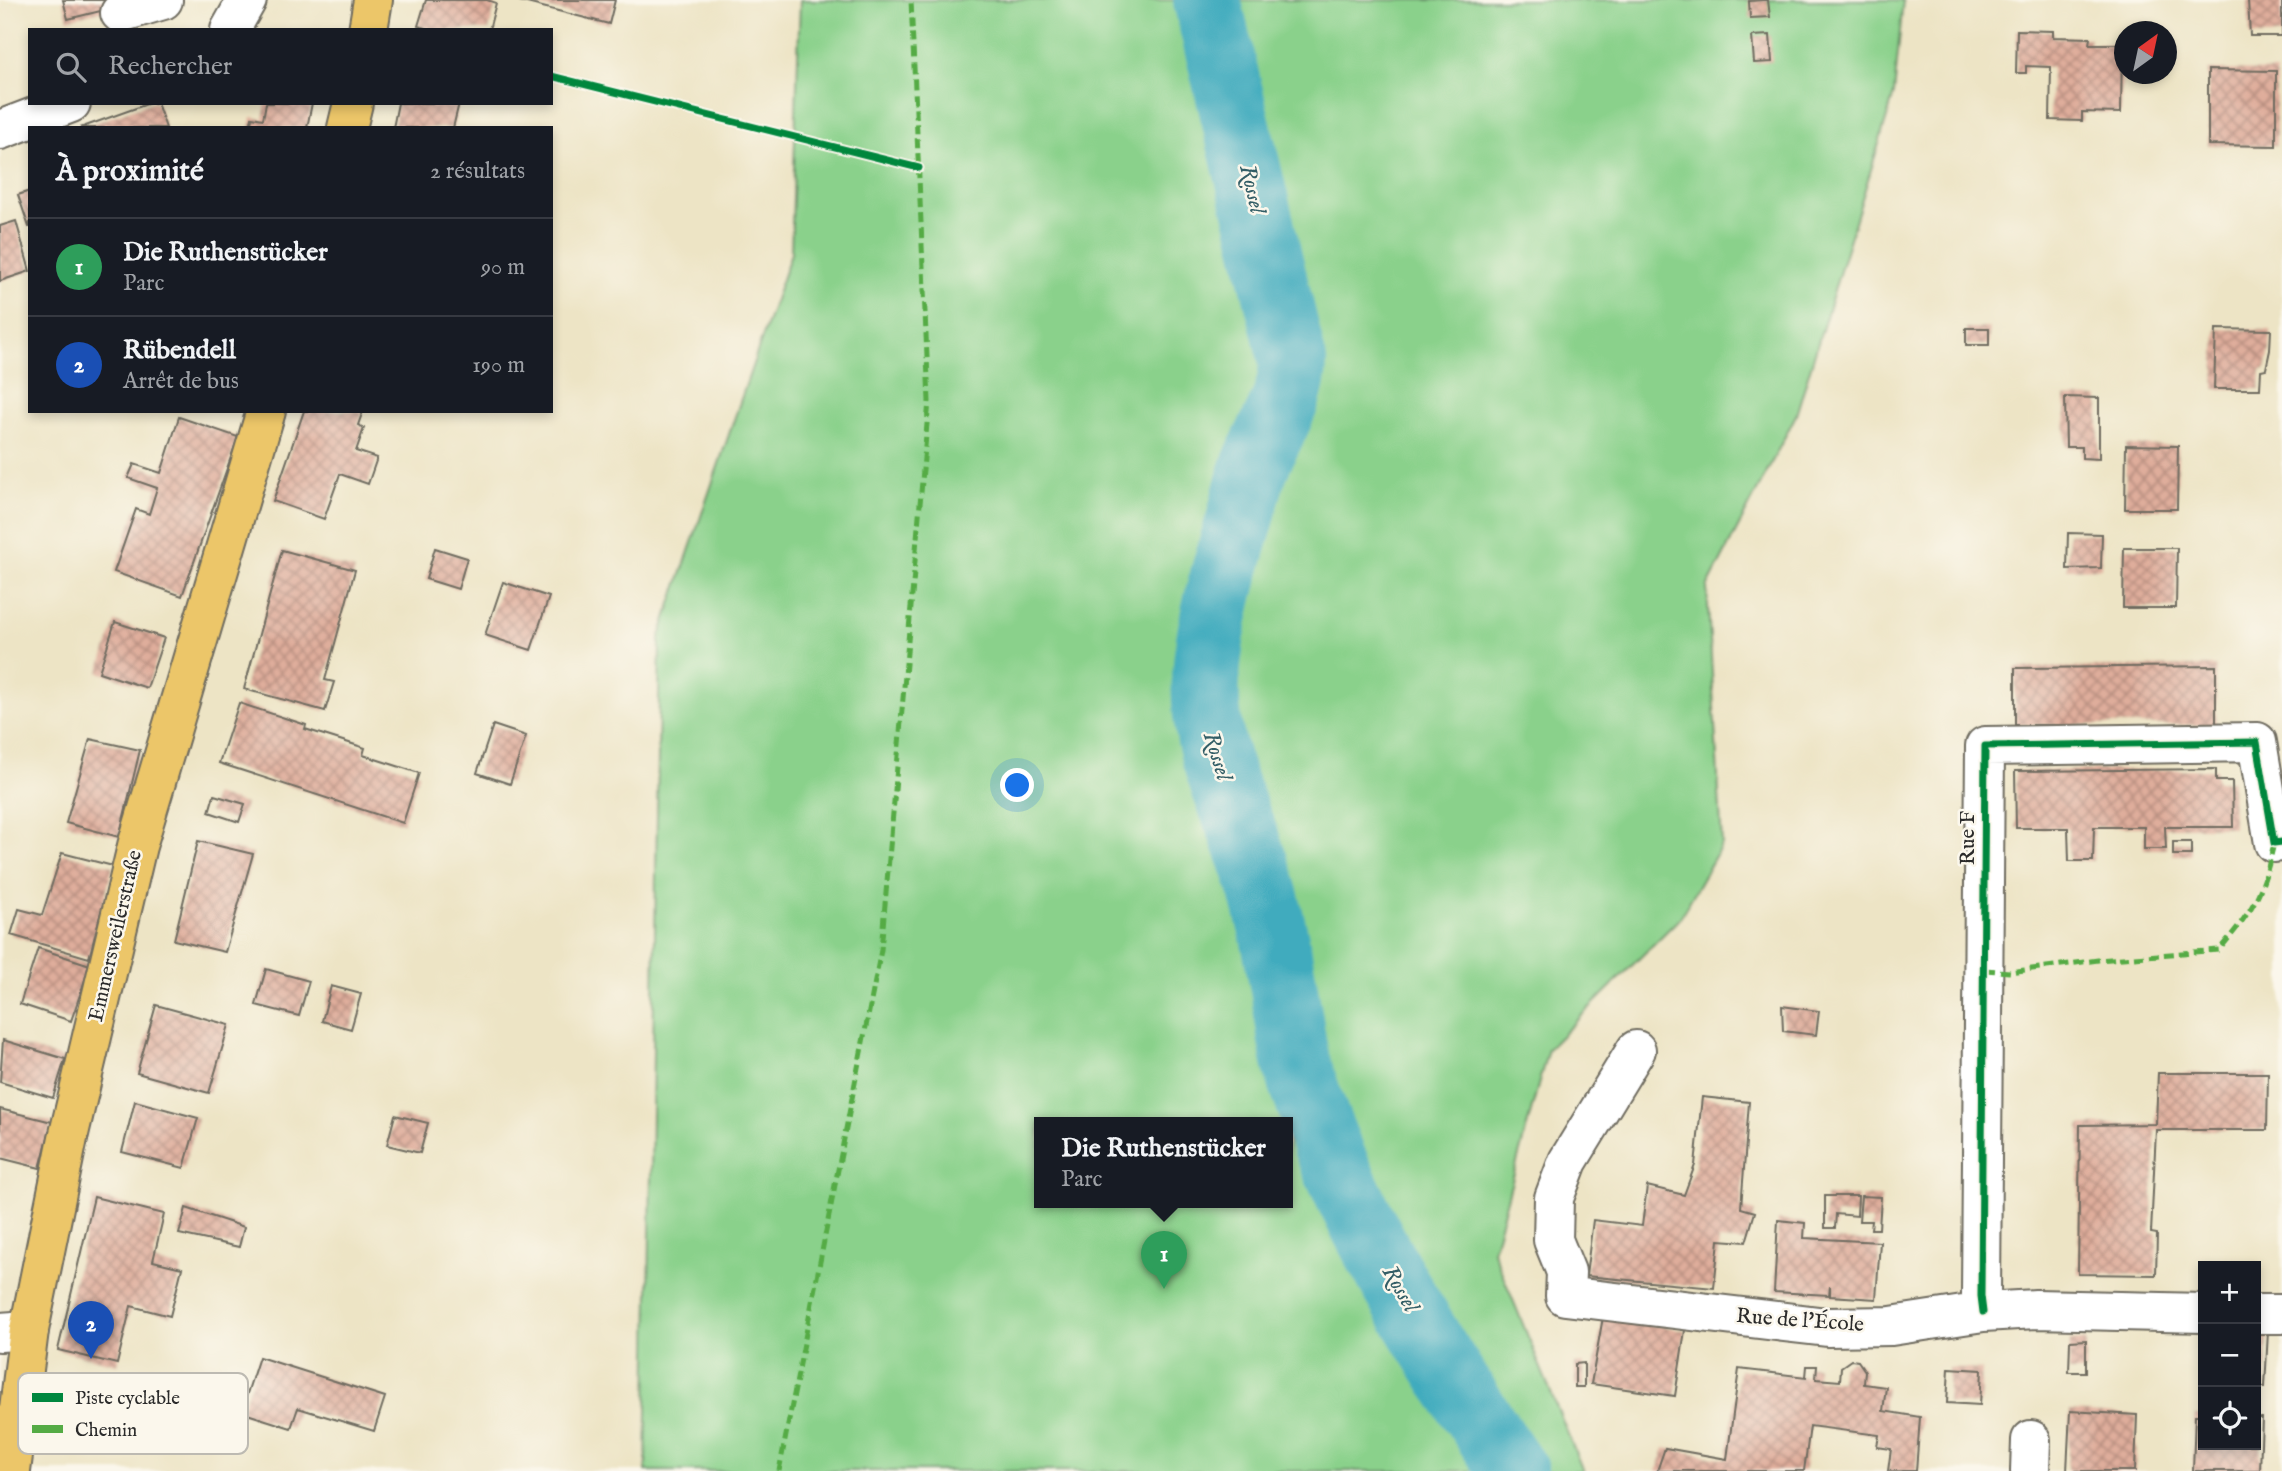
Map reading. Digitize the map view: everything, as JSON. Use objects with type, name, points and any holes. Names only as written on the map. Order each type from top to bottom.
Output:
[{"type":"main road","points":[[368,28],[373,0]]},
{"type":"main road","points":[[347,126],[353,105]]},
{"type":"main road","name":"Emmersweilerstraße","points":[[11,1471],[15,1331],[68,1138],[137,846],[265,413]]},
{"type":"street","points":[[120,13],[163,0]]},
{"type":"street","points":[[231,28],[247,0]]},
{"type":"street","points":[[0,130],[66,105]]},
{"type":"street","name":"Rue F","points":[[1983,1312],[1985,746],[2257,742],[2274,843],[2282,842]]},
{"type":"street","name":"Rue de l'École","points":[[1636,1050],[1568,1161],[1554,1198],[1553,1240],[1566,1272],[1565,1296],[1827,1327],[1891,1326],[1983,1312],[2036,1309],[2198,1313]]},
{"type":"street","points":[[2261,1314],[2282,1314]]},
{"type":"green space","points":[[800,0],[1903,0],[1894,94],[1796,415],[1707,588],[1722,844],[1680,918],[1548,1049],[1493,1251],[1583,1471],[646,1471],[660,636],[791,253]]},
{"type":"building","points":[[63,0],[141,0],[141,1],[68,19]]},
{"type":"building","points":[[426,0],[487,0],[496,3],[490,28],[418,26]]},
{"type":"building","points":[[515,0],[615,0],[609,24]]},
{"type":"building","points":[[1768,0],[1770,17],[1750,18],[1749,1]]},
{"type":"building","points":[[2248,0],[2282,0],[2282,36],[2250,36]]},
{"type":"building","points":[[2017,30],[2053,31],[2053,37],[2090,38],[2089,44],[2114,44],[2114,84],[2121,84],[2121,113],[2082,112],[2082,121],[2050,120],[2051,67],[2026,66],[2026,73],[2016,73]]},
{"type":"building","points":[[1770,35],[1772,62],[1754,63],[1752,36]]},
{"type":"building","points":[[2208,70],[2276,71],[2276,146],[2208,145]]},
{"type":"building","points":[[144,105],[158,105],[165,126],[86,126]]},
{"type":"building","points":[[266,105],[312,105],[307,126],[250,126],[252,117],[263,119]]},
{"type":"building","points":[[398,105],[459,105],[453,126],[393,126]]},
{"type":"building","points":[[28,192],[28,224],[18,195]]},
{"type":"building","points":[[16,221],[28,272],[0,281],[0,226]]},
{"type":"building","points":[[1966,328],[1989,328],[1989,345],[1966,345]]},
{"type":"building","points":[[2216,329],[2271,330],[2270,350],[2266,369],[2261,370],[2260,389],[2214,389]]},
{"type":"building","points":[[2065,397],[2099,398],[2099,459],[2082,458],[2082,447],[2066,447]]},
{"type":"building","points":[[303,413],[362,413],[358,425],[364,428],[356,451],[377,458],[368,484],[340,474],[324,519],[273,501]]},
{"type":"building","points":[[179,417],[238,437],[182,596],[114,572],[136,509],[149,514],[157,488],[128,478],[134,464],[161,473]]},
{"type":"building","points":[[2126,445],[2178,446],[2177,509],[2125,509]]},
{"type":"building","points":[[2068,533],[2102,534],[2101,568],[2067,569]]},
{"type":"building","points":[[435,548],[467,558],[458,589],[426,579]]},
{"type":"building","points":[[2124,548],[2177,548],[2176,608],[2123,608]]},
{"type":"building","points":[[282,550],[355,570],[325,680],[334,682],[325,711],[244,689]]},
{"type":"building","points":[[503,582],[549,597],[531,650],[485,635]]},
{"type":"building","points":[[115,622],[164,638],[147,688],[99,672]]},
{"type":"building","points":[[2216,666],[2216,725],[2015,725],[2015,668]]},
{"type":"building","points":[[239,703],[306,725],[305,729],[365,748],[363,755],[419,773],[403,823],[219,763]]},
{"type":"building","points":[[493,725],[526,736],[510,784],[477,773]]},
{"type":"building","points":[[90,739],[140,750],[119,837],[66,823]]},
{"type":"building","points":[[2216,769],[2216,781],[2232,781],[2233,827],[2165,827],[2166,849],[2144,849],[2144,827],[2094,827],[2093,861],[2069,861],[2068,828],[2016,828],[2015,771]]},
{"type":"building","points":[[214,795],[245,804],[239,822],[209,812]]},
{"type":"building","points":[[198,841],[253,854],[225,952],[174,940]]},
{"type":"building","points":[[2173,842],[2191,842],[2191,855],[2173,855]]},
{"type":"building","points":[[62,853],[113,866],[89,958],[11,935],[19,909],[42,915]]},
{"type":"building","points":[[38,948],[90,965],[71,1021],[20,1004]]},
{"type":"building","points":[[266,969],[309,981],[299,1016],[256,1005]]},
{"type":"building","points":[[331,986],[361,994],[351,1029],[322,1021]]},
{"type":"building","points":[[156,1005],[229,1025],[209,1093],[137,1073]]},
{"type":"building","points":[[1782,1006],[1819,1011],[1816,1035],[1783,1031]]},
{"type":"building","points":[[3,1040],[65,1059],[53,1098],[0,1082]]},
{"type":"building","points":[[2158,1073],[2268,1073],[2267,1130],[2156,1130],[2151,1233],[2157,1234],[2156,1275],[2078,1274],[2080,1125],[2156,1124]]},
{"type":"building","points":[[1702,1097],[1749,1102],[1741,1208],[1755,1212],[1746,1242],[1719,1240],[1714,1288],[1586,1276],[1593,1220],[1642,1226],[1647,1186],[1684,1195],[1695,1165]]},
{"type":"building","points":[[135,1101],[198,1118],[184,1168],[122,1152]]},
{"type":"building","points":[[0,1109],[52,1122],[40,1168],[0,1158]]},
{"type":"building","points":[[395,1115],[428,1123],[420,1153],[387,1145]]},
{"type":"building","points":[[1825,1196],[1858,1196],[1857,1216],[1836,1214],[1835,1228],[1825,1228]]},
{"type":"building","points":[[1861,1196],[1881,1197],[1879,1229],[1871,1229],[1872,1221],[1859,1221]]},
{"type":"building","points":[[94,1197],[164,1214],[153,1261],[182,1268],[170,1316],[131,1306],[117,1364],[58,1350]]},
{"type":"building","points":[[186,1208],[244,1227],[239,1247],[179,1234]]},
{"type":"building","points":[[1778,1220],[1805,1223],[1804,1238],[1880,1242],[1876,1299],[1830,1296],[1830,1286],[1829,1295],[1774,1292]]},
{"type":"building","points":[[1603,1317],[1685,1330],[1675,1396],[1591,1384]]},
{"type":"building","points":[[2261,1331],[2268,1331],[2265,1387],[2261,1387]]},
{"type":"building","points":[[2086,1340],[2086,1372],[2069,1372],[2070,1341]]},
{"type":"building","points":[[259,1357],[385,1397],[374,1431],[298,1408],[291,1428],[248,1414],[248,1391]]},
{"type":"building","points":[[1851,1360],[1858,1361],[1865,1371],[1864,1384],[1886,1387],[1883,1411],[1920,1417],[1916,1471],[1888,1471],[1891,1449],[1877,1447],[1879,1435],[1810,1426],[1804,1471],[1657,1471],[1665,1448],[1727,1459],[1739,1369],[1806,1377],[1807,1366],[1817,1366],[1816,1379],[1840,1381],[1841,1367]]},
{"type":"building","points":[[1584,1363],[1584,1387],[1575,1387],[1575,1364]]},
{"type":"building","points":[[1949,1368],[1982,1370],[1980,1405],[1947,1403]]},
{"type":"building","points":[[2070,1411],[2137,1415],[2135,1471],[2067,1471]]},
{"type":"building","points":[[2195,1415],[2198,1415],[2198,1450],[2261,1450],[2260,1471],[2193,1471]]},
{"type":"waterway","name":"Rossel","points":[[1207,0],[1293,362],[1289,389],[1252,476],[1218,597],[1206,677],[1210,733],[1224,783],[1265,899],[1279,960],[1295,1056],[1318,1125],[1340,1177],[1392,1278],[1451,1376],[1514,1471]]},
{"type":"marked path","points":[[779,1471],[881,950],[929,401],[911,0]]},
{"type":"marked path","points":[[1985,970],[2010,972],[2098,960],[2219,950],[2255,901],[2274,843]]},
{"type":"cycle path","points":[[553,76],[919,168]]},
{"type":"cycle path","points":[[1983,1312],[1985,746],[2257,742],[2274,843],[2282,842]]},
{"type":"place","name":"Die Ruthenstücker","points":[[1164,1289]]},
{"type":"place","name":"Rübendell","points":[[91,1359]]}]
